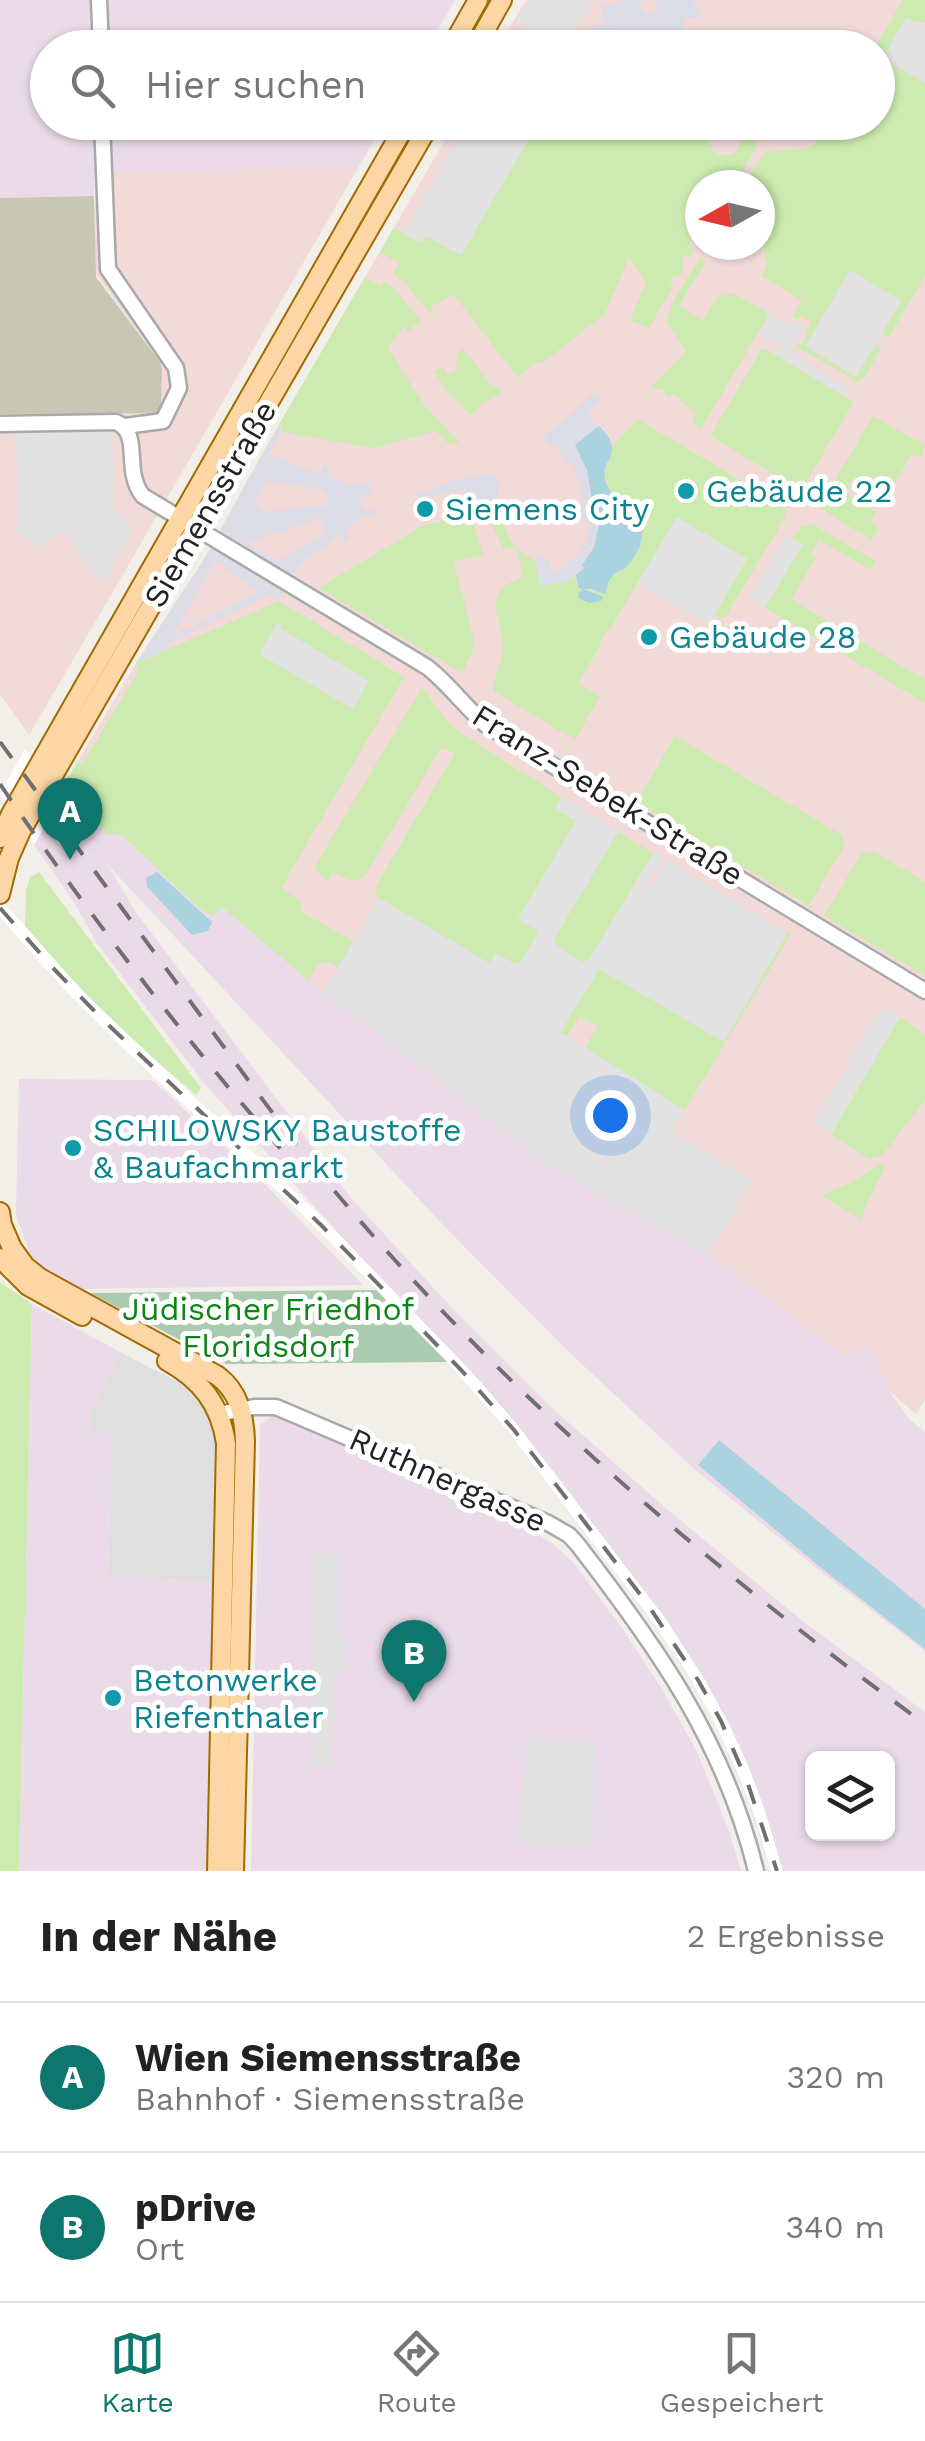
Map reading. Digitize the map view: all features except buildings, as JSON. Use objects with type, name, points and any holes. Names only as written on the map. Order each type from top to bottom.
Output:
[{"type":"main road","points":[[461,30],[478,0]]},
{"type":"main road","points":[[484,30],[502,0]]},
{"type":"main road","name":"Siemensstraße","points":[[0,892],[8,858],[21,831],[398,140]]},
{"type":"main road","name":"Siemensstraße","points":[[0,838],[420,140]]},
{"type":"main road","points":[[2,1225],[16,1255],[40,1278],[218,1376],[234,1393],[241,1408],[245,1441],[234,1871]]},
{"type":"main road","points":[[0,1258],[37,1293],[182,1370],[206,1391],[219,1414],[227,1455],[217,1871]]},
{"type":"street","points":[[100,0],[100,30]]},
{"type":"street","points":[[0,424],[116,422],[125,426],[164,421],[179,388],[176,368],[108,268],[103,140]]},
{"type":"street","name":"Franz-Sebek-Straße","points":[[125,426],[131,440],[136,488],[143,496],[426,666],[486,726],[925,990]]},
{"type":"street","name":"Ruthnergasse","points":[[219,1414],[276,1406],[522,1511],[568,1535],[675,1678],[725,1777],[756,1871]]},
{"type":"shaded area","points":[[0,0],[455,0],[438,30],[30,30],[30,140],[374,140],[358,168],[95,172],[94,196],[0,198]]},
{"type":"shaded area","points":[[526,0],[925,0],[925,1400],[916,1414],[891,1393],[870,1347],[845,1359],[731,1269],[554,1168],[323,992],[221,907],[213,916],[199,908],[66,781],[203,561],[445,140],[895,140],[895,30],[508,30]]},
{"type":"shaded area","points":[[529,0],[591,2],[574,30],[532,30],[517,21]]},
{"type":"shaded area","points":[[620,0],[642,0],[644,13],[653,13],[658,5],[655,0],[692,0],[702,18],[687,18],[680,30],[592,30],[595,25],[617,25],[602,22],[602,4],[617,4]]},
{"type":"shaded area","points":[[906,17],[925,28],[925,83],[895,65],[895,37]]},
{"type":"shaded area","points":[[457,140],[528,140],[461,255],[434,239],[426,236],[418,242],[403,233]]},
{"type":"shaded area","points":[[358,168],[29,735],[0,694],[0,414],[161,412],[160,362],[95,273],[95,172]]},
{"type":"shaded area","points":[[94,196],[96,277],[160,362],[161,413],[0,414],[0,198]]},
{"type":"shaded area","points":[[850,270],[901,301],[856,377],[805,346]]},
{"type":"shaded area","points":[[769,314],[788,325],[792,319],[805,326],[791,352],[849,389],[844,396],[776,355],[780,346],[758,334]]},
{"type":"shaded area","points":[[594,393],[601,400],[587,414],[599,426],[575,445],[587,470],[594,511],[602,511],[598,535],[582,565],[584,568],[566,581],[540,586],[536,557],[549,559],[551,573],[565,568],[581,552],[591,521],[581,522],[583,498],[573,462],[567,465],[557,449],[543,438]]},
{"type":"shaded area","points":[[280,423],[282,432],[267,456],[288,459],[289,463],[321,474],[323,465],[329,467],[328,477],[353,486],[369,482],[371,494],[359,498],[363,510],[375,508],[377,514],[362,516],[346,530],[350,538],[344,542],[340,535],[300,564],[279,601],[268,595],[136,663],[203,561]],"holes":[[[267,480],[276,485],[278,482],[325,490],[329,505],[262,512],[253,504]],[[321,518],[325,533],[278,561],[246,543]],[[215,561],[260,591],[173,636]]]},
{"type":"shaded area","points":[[16,431],[113,431],[113,503],[134,531],[104,581],[99,581],[64,531],[41,547],[18,532]]},
{"type":"shaded area","points":[[494,474],[498,504],[475,522],[471,514],[476,512],[459,490],[418,501],[417,495],[455,480]]},
{"type":"shaded area","points":[[677,517],[747,559],[709,624],[638,583]]},
{"type":"shaded area","points":[[786,535],[803,544],[765,608],[749,598]]},
{"type":"shaded area","points":[[278,622],[282,630],[369,681],[353,709],[259,654]]},
{"type":"shaded area","points":[[71,789],[84,808],[121,835],[199,908],[213,916],[222,906],[323,992],[554,1168],[731,1269],[845,1358],[856,1349],[870,1347],[891,1394],[909,1419],[925,1432],[925,1651],[693,1468],[570,1353],[443,1225],[107,864],[135,911],[351,1198],[454,1310],[551,1407],[668,1510],[799,1618],[925,1712],[925,1871],[771,1871],[746,1795],[708,1709],[668,1644],[567,1509],[576,1500],[484,1385],[346,1242],[204,1083],[96,942],[74,902],[34,845],[61,799],[64,801]]},
{"type":"shaded area","points":[[562,797],[618,832],[554,939],[556,945],[582,962],[589,960],[653,853],[663,858],[647,884],[650,888],[667,861],[788,933],[724,1042],[599,969],[560,1032],[685,1110],[672,1133],[752,1181],[708,1256],[554,1168],[323,992],[379,898],[489,963],[496,953],[512,963],[520,963],[539,932],[518,919],[576,821],[555,809]]},
{"type":"shaded area","points":[[882,1007],[900,1017],[832,1133],[814,1122]]},
{"type":"shaded area","points":[[19,1079],[152,1080],[257,1176],[363,1285],[82,1289],[53,1275],[31,1256],[16,1215]]},
{"type":"shaded area","points":[[32,1304],[122,1353],[91,1413],[90,1433],[112,1434],[108,1576],[217,1582],[208,1871],[19,1871]]},
{"type":"shaded area","points":[[122,1353],[199,1393],[218,1434],[217,1582],[108,1576],[112,1434],[90,1433],[91,1413]]},
{"type":"shaded area","points":[[274,1415],[514,1521],[552,1543],[574,1563],[662,1689],[698,1754],[741,1871],[251,1871],[260,1425]]},
{"type":"shaded area","points":[[314,1553],[339,1554],[337,1634],[346,1635],[345,1668],[334,1668],[332,1765],[311,1765]]},
{"type":"shaded area","points":[[527,1739],[595,1741],[592,1844],[514,1842],[521,1811]]},
{"type":"green space","points":[[903,0],[925,0],[925,23],[915,22],[895,44],[895,30],[885,30]]},
{"type":"green space","points":[[895,64],[925,83],[925,276],[888,338],[882,334],[901,301],[855,376],[875,344],[882,348],[858,382],[797,347],[811,322],[792,316],[802,300],[761,276],[766,260],[775,260],[775,170],[753,170],[765,152],[810,147],[818,140],[895,140]]},
{"type":"green space","points":[[528,140],[708,140],[716,155],[733,155],[742,140],[754,140],[757,147],[743,170],[685,170],[685,255],[681,265],[685,267],[678,278],[672,276],[670,283],[674,285],[649,328],[630,320],[646,282],[629,258],[605,314],[518,378],[454,295],[430,307],[430,314],[393,274],[399,263],[380,252],[392,230],[418,242],[425,236],[461,255]]},
{"type":"green space","points":[[698,260],[704,260],[679,306],[703,320],[717,297],[734,293],[769,314],[701,429],[692,420],[696,415],[674,394],[669,397],[651,386],[686,351],[666,323],[672,304]]},
{"type":"green space","points":[[365,277],[380,285],[383,281],[397,291],[421,321],[408,331],[404,326],[388,349],[425,406],[459,442],[450,445],[436,431],[373,448],[282,432],[280,423]]},
{"type":"green space","points":[[463,348],[502,393],[483,403],[471,416],[434,371],[443,367],[447,375],[457,371],[455,360]]},
{"type":"green space","points":[[766,349],[852,400],[799,494],[777,485],[780,478],[710,436],[761,350]]},
{"type":"green space","points":[[873,416],[925,445],[920,458],[912,454],[894,484],[889,481],[881,495],[853,479],[845,493],[876,512],[871,522],[880,528],[871,540],[819,507]]},
{"type":"green space","points":[[638,419],[785,507],[786,516],[726,616],[721,618],[714,614],[747,559],[676,518],[578,683],[600,696],[575,740],[493,688],[503,649],[496,598],[499,590],[522,578],[517,548],[504,549],[488,512],[498,504],[510,538],[536,561],[540,586],[576,575],[578,587],[605,594],[610,578],[627,566],[612,493],[604,475],[615,442]]},
{"type":"green space","points":[[471,514],[483,555],[454,562],[474,641],[462,673],[319,588],[422,526]]},
{"type":"green space","points":[[812,524],[876,561],[871,570],[819,540],[811,554],[816,558],[791,599],[925,680],[925,703],[765,608],[802,545],[793,539],[802,526]]},
{"type":"green space","points":[[279,601],[404,677],[281,888],[303,903],[300,911],[355,942],[338,968],[320,963],[308,980],[222,907],[213,916],[199,908],[121,835],[106,834],[66,781],[77,763],[82,764],[139,670],[136,663]],"holes":[[[280,628],[368,681],[260,653]]]},
{"type":"green space","points":[[422,687],[447,721],[463,735],[562,797],[555,809],[576,820],[519,918],[539,932],[520,963],[496,954],[489,963],[375,892],[455,753],[441,748],[364,877],[352,881],[333,873],[329,881],[316,870],[316,864]]},
{"type":"green space","points":[[675,736],[842,835],[845,845],[808,906],[637,802]]},
{"type":"green space","points":[[618,832],[653,853],[589,960],[582,962],[556,945],[554,939]]},
{"type":"green space","points":[[865,851],[875,852],[925,882],[925,976],[824,916]]},
{"type":"green space","points":[[39,872],[201,1088],[196,1095],[107,1014],[25,928],[26,891],[30,877]]},
{"type":"green space","points":[[788,933],[791,934],[685,1110],[585,1048],[597,1027],[580,1016],[566,1037],[560,1033],[599,969],[724,1041]]},
{"type":"green space","points":[[900,1017],[925,1034],[925,1100],[886,1151],[870,1159],[832,1133]]},
{"type":"green space","points":[[879,1164],[884,1169],[861,1219],[821,1196],[850,1183]]},
{"type":"green space","points":[[0,1282],[32,1304],[19,1871],[0,1871]]},
{"type":"green space","name":"Jüdischer Friedhof Floridsdorf","points":[[376,1290],[447,1362],[226,1364],[90,1293]]},
{"type":"water","points":[[599,426],[612,444],[605,474],[608,487],[638,515],[642,534],[636,554],[612,577],[605,594],[583,589],[603,597],[589,603],[578,598],[583,590],[578,587],[576,575],[594,547],[602,512],[594,512],[587,470],[575,445]]},
{"type":"water","points":[[157,872],[212,922],[208,931],[192,935],[147,887],[146,878]]},
{"type":"water","points":[[719,1440],[925,1609],[925,1649],[698,1465]]},
{"type":"pier","points":[[25,749],[61,799],[34,845],[0,794]]},
{"type":"pier","points":[[0,898],[87,996],[325,1220],[516,1423],[665,1618],[705,1680],[749,1768],[783,1871],[771,1871],[737,1772],[708,1709],[680,1662],[508,1431],[434,1347],[301,1213],[61,986],[0,917]]},
{"type":"railway","points":[[0,742],[288,1133],[408,1274],[546,1414],[618,1480],[769,1606],[925,1724]]},
{"type":"railway","points":[[0,784],[147,986],[306,1178]]},
{"type":"railway","points":[[0,908],[102,1019],[321,1225],[514,1430],[646,1602],[698,1680],[748,1784],[777,1871]]},
{"type":"place","name":"Gebäude 22","points":[[686,491]]},
{"type":"place","name":"Siemens City","points":[[425,509]]},
{"type":"place","name":"Gebäude 28","points":[[649,637]]},
{"type":"place","name":"Wien Siemensstraße","points":[[70,860]]},
{"type":"place","name":"SCHILOWSKY Baustoffe & Baufachmarkt","points":[[73,1148]]},
{"type":"place","name":"Betonwerke Riefenthaler","points":[[113,1698]]},
{"type":"place","name":"pDrive","points":[[414,1702]]}]
